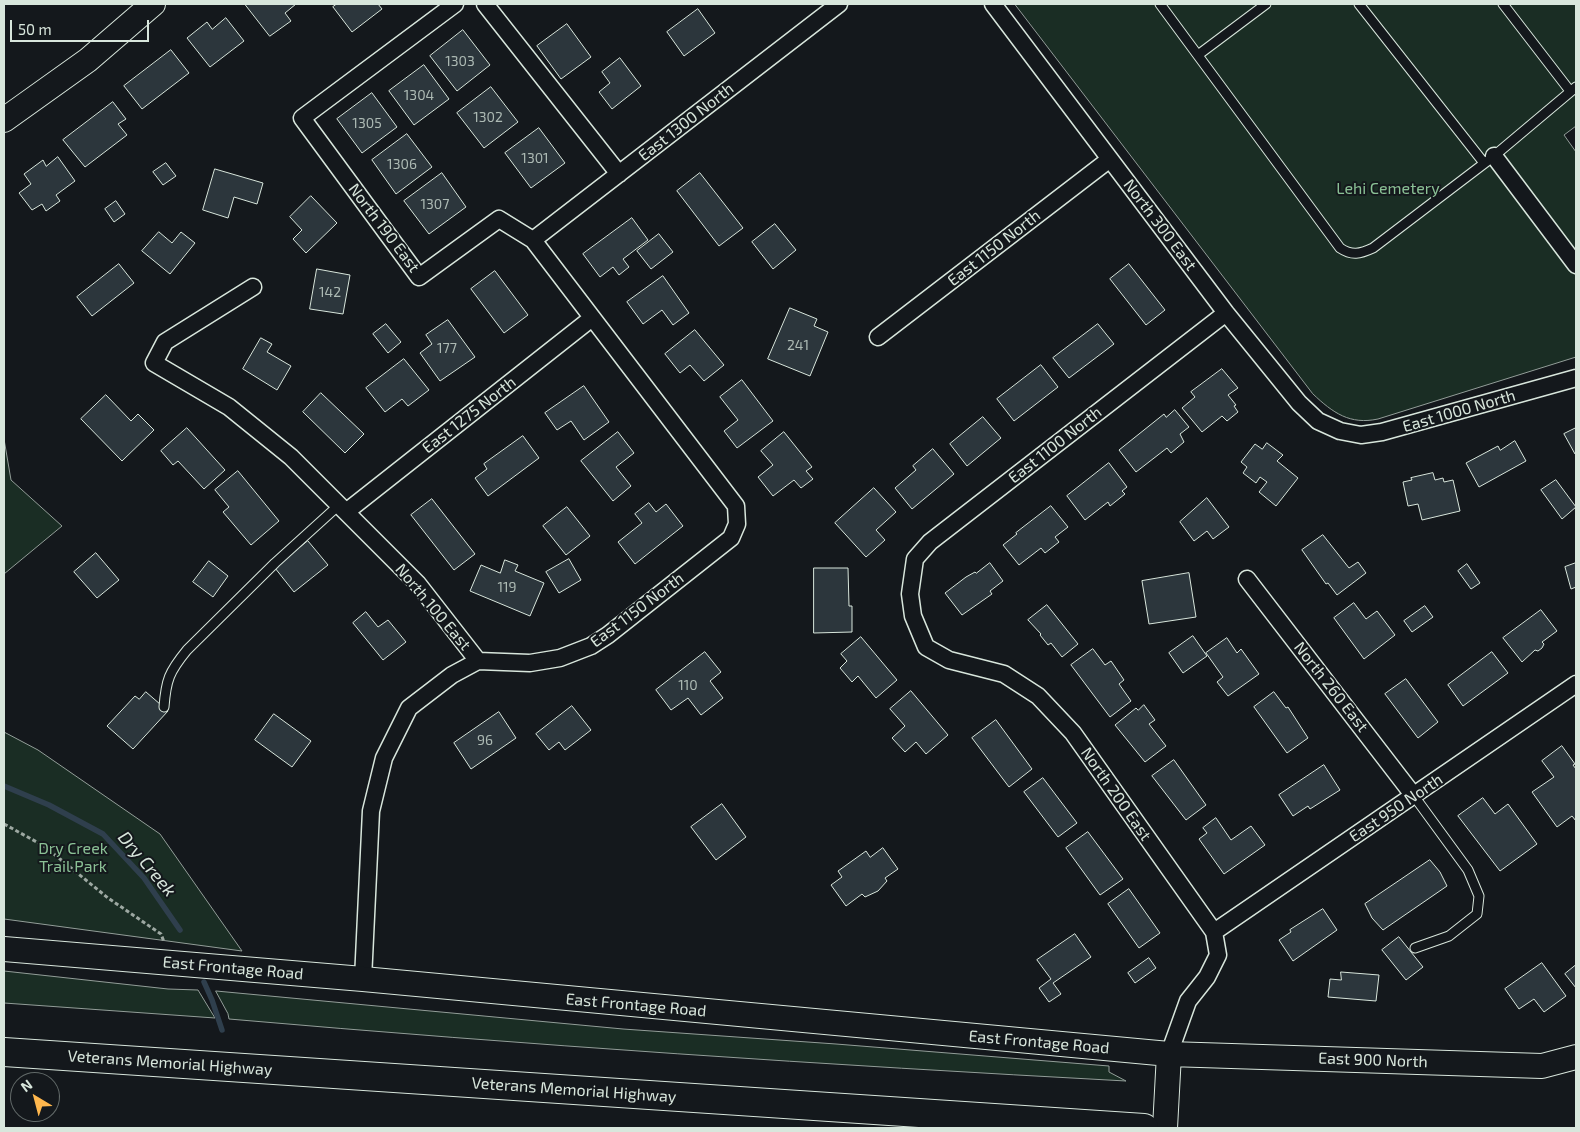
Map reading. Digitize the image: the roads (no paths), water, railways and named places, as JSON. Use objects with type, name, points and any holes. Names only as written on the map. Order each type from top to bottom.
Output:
[{"type":"highway","name":"Veterans Memorial Highway","points":[[4,1052],[1144,1128]]},
{"type":"street","points":[[4,120],[88,60],[153,4]]},
{"type":"street","name":"North 190 East","points":[[455,4],[302,118],[419,277],[499,219],[534,240],[736,506],[737,512]]},
{"type":"street","points":[[485,4],[619,174]]},
{"type":"street","name":"East 1300 North","points":[[534,240],[838,4]]},
{"type":"street","name":"North 300 East","points":[[993,4],[1226,313],[1299,403],[1318,421],[1340,431]]},
{"type":"street","name":"East 1150 North","points":[[878,337],[1110,159]]},
{"type":"street","points":[[1489,160],[1576,265]]},
{"type":"street","name":"North 100 East","points":[[253,287],[165,342],[154,363],[229,407],[290,456],[418,584],[478,661],[452,675],[408,708],[384,758],[370,811],[363,979]]},
{"type":"street","name":"East 1100 North","points":[[910,594],[915,559],[930,542],[1226,313]]},
{"type":"street","name":"East 1275 North","points":[[342,509],[592,318]]},
{"type":"street","name":"East 1000 North","points":[[1340,431],[1361,435],[1382,432],[1576,378]]},
{"type":"street","name":"East 1150 North","points":[[478,661],[530,663],[560,658],[591,646],[608,635],[731,538],[737,524],[737,512]]},
{"type":"street","name":"North 260 East","points":[[1247,579],[1414,796]]},
{"type":"street","name":"North 200 East","points":[[910,594],[913,616],[926,647],[949,660],[1004,674],[1038,696],[1073,734],[1214,932],[1218,954],[1207,977],[1188,1001],[1169,1054]]},
{"type":"street","name":"East 950 North","points":[[1214,932],[1576,684]]},
{"type":"street","name":"East Frontage Road","points":[[4,949],[363,979],[1169,1054]]},
{"type":"street","points":[[1165,1128],[1169,1054]]},
{"type":"street","name":"East 900 North","points":[[1169,1054],[1542,1066],[1576,1057]]},
{"type":"lane","points":[[1160,4],[1340,248],[1348,253],[1360,254],[1373,248],[1489,160],[1573,89],[1503,4]]},
{"type":"lane","points":[[1198,55],[1266,4]]},
{"type":"lane","points":[[1359,4],[1489,160]]},
{"type":"lane","points":[[164,707],[166,685],[174,666],[186,650],[275,563],[342,509]]},
{"type":"lane","points":[[1414,796],[1468,870],[1479,896],[1477,914],[1449,936],[1415,948]]},
{"type":"waterway","name":"Dry Creek","points":[[4,786],[49,805],[103,834],[144,878],[180,930]]},
{"type":"waterway","name":"Dry Creek","points":[[204,982],[222,1030]]},
{"type":"park label","name":"Lehi Cemetery","points":[[1388,189]]},
{"type":"park label","name":"Dry Creek Trail Park","points":[[73,858]]}]
